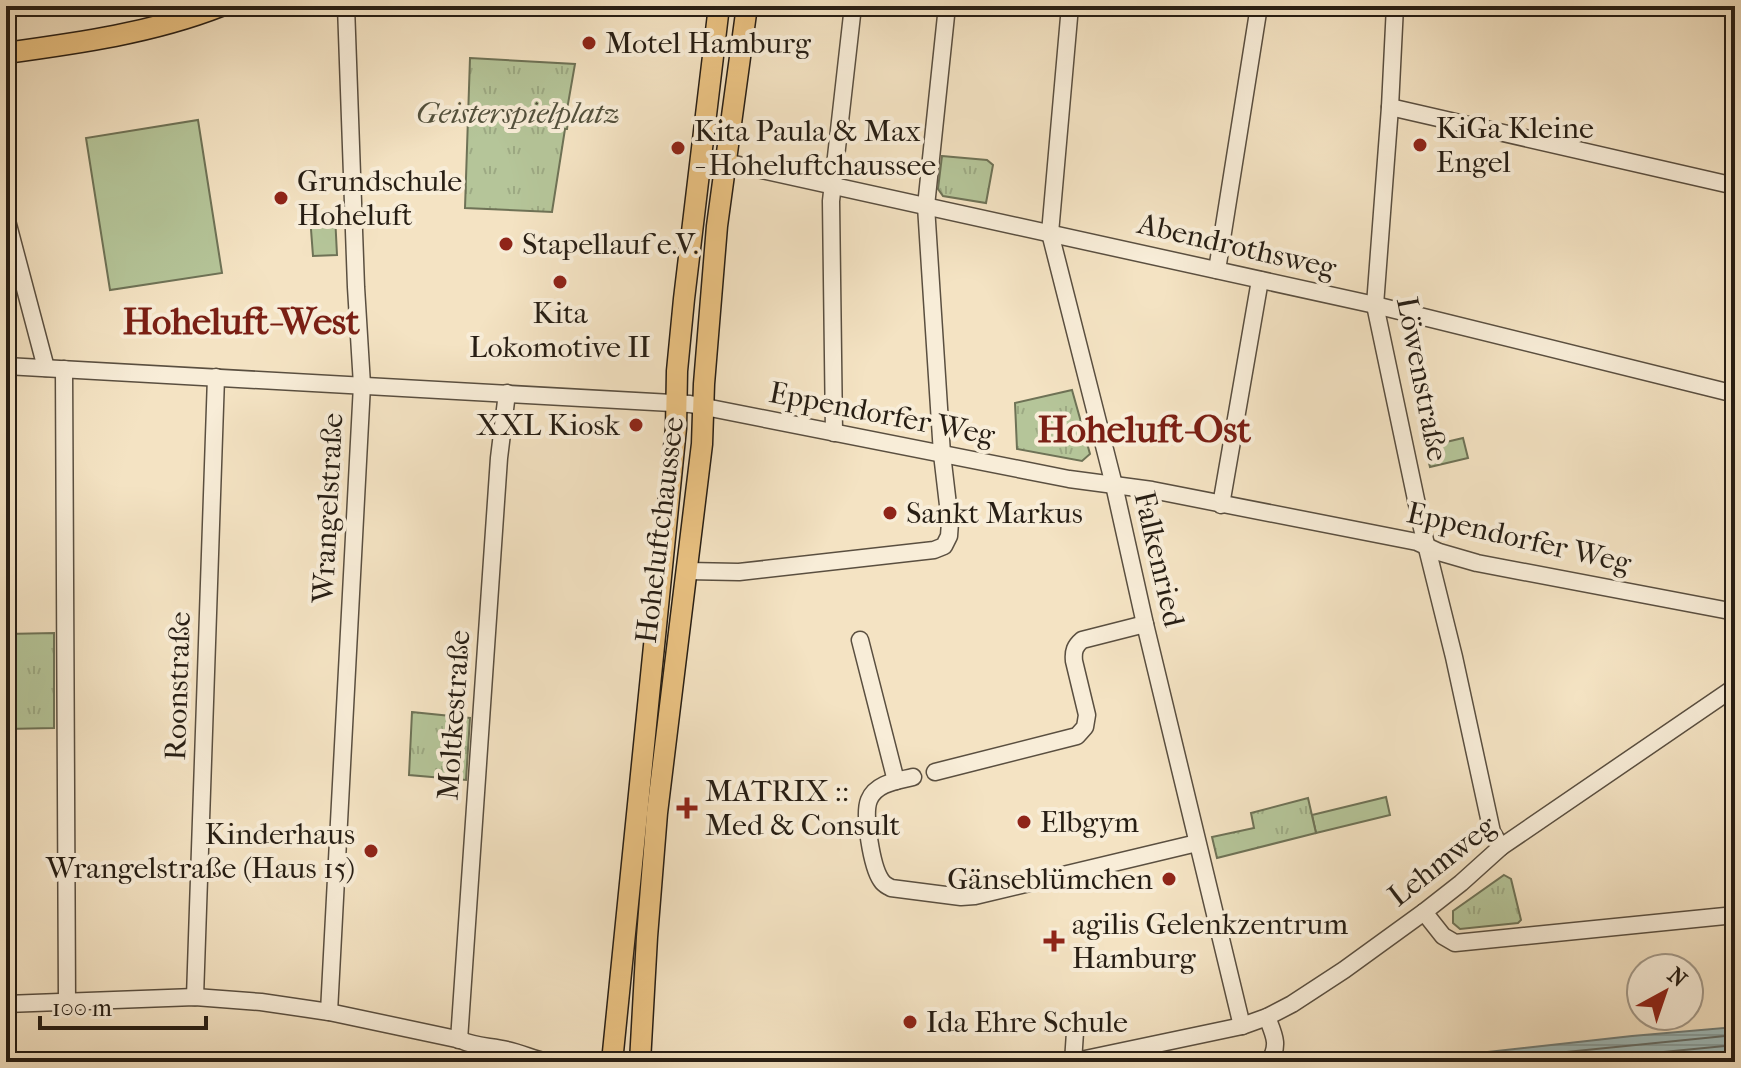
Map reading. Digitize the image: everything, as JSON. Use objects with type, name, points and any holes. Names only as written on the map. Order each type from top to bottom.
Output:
[{"type":"main road","points":[[6,53],[138,32],[221,6]]},
{"type":"main road","name":"Hoheluftchaussee","points":[[612,1062],[657,631],[676,428],[677,371],[684,299],[719,6]]},
{"type":"main road","name":"Hoheluftchaussee","points":[[640,1062],[657,813],[702,444],[717,226],[747,6]]},
{"type":"street","name":"Wrangelstraße","points":[[329,1012],[362,385],[346,6]]},
{"type":"street","points":[[834,433],[833,186],[853,6]]},
{"type":"street","points":[[687,571],[739,572],[934,550],[944,546],[949,536],[926,206],[947,6]]},
{"type":"street","name":"Falkenried","points":[[1070,6],[1050,233],[1114,485],[1242,1026]]},
{"type":"street","points":[[1217,270],[1259,6]]},
{"type":"street","name":"Löwenstraße","points":[[1395,6],[1375,305],[1492,832],[1501,847]]},
{"type":"street","points":[[1390,107],[1735,186]]},
{"type":"street","name":"Abendrothsweg","points":[[725,162],[1375,305],[1735,394]]},
{"type":"street","points":[[6,217],[46,368]]},
{"type":"street","points":[[1221,505],[1260,280]]},
{"type":"street","name":"Eppendorfer Weg","points":[[6,366],[677,402],[1069,479],[1152,490],[1417,542],[1477,563],[1735,612]]},
{"type":"street","points":[[64,369],[67,1002]]},
{"type":"street","name":"Roonstraße","points":[[195,997],[216,377]]},
{"type":"street","name":"Moltkestraße","points":[[460,1040],[499,458],[507,393]]},
{"type":"street","points":[[935,772],[1077,736],[1085,727],[1087,715],[1073,651],[1082,640],[1145,624]]},
{"type":"street","points":[[860,640],[904,779],[881,786],[869,799],[866,824],[883,884],[891,888],[975,896],[1197,843]]},
{"type":"street","name":"Lehmweg","points":[[1075,1032],[1072,1062],[1242,1026],[1292,1004],[1424,912],[1501,847],[1735,687]]},
{"type":"street","points":[[1424,912],[1443,936],[1455,943],[1735,915]]},
{"type":"street","points":[[6,1004],[195,997],[261,1002],[329,1012],[460,1040],[470,1045],[515,1052],[544,1062]]},
{"type":"street","points":[[1267,1017],[1276,1050],[1269,1062]]},
{"type":"green space","name":"Geisterspielplatz","points":[[470,58],[575,64],[552,212],[465,208]]},
{"type":"green space","points":[[198,120],[222,273],[110,290],[86,138]]},
{"type":"green space","points":[[942,156],[987,160],[993,165],[986,203],[943,196],[938,189]]},
{"type":"green space","points":[[335,215],[337,255],[313,256],[310,216]]},
{"type":"green space","points":[[1072,390],[1090,454],[1082,461],[1017,449],[1015,403]]},
{"type":"green space","points":[[1463,438],[1468,458],[1430,467],[1425,447]]},
{"type":"green space","points":[[54,633],[54,728],[6,729],[6,634]]},
{"type":"green space","points":[[412,712],[470,718],[466,780],[409,775]]},
{"type":"green space","points":[[1386,797],[1390,815],[1316,833],[1312,815]]},
{"type":"green space","points":[[1308,798],[1316,833],[1217,858],[1212,837],[1254,828],[1251,813]]},
{"type":"green space","points":[[1504,875],[1511,879],[1521,920],[1518,923],[1460,929],[1453,923],[1453,911]]},
{"type":"water","points":[[1735,1027],[1735,1062],[1397,1062],[1632,1036],[1705,1032]]},
{"type":"place","name":"Motel Hamburg","points":[[589,43]]},
{"type":"place","name":"KiGa Kleine Engel","points":[[1420,145]]},
{"type":"place","name":"Kita Paula & Max - Hoheluftchaussee","points":[[678,148]]},
{"type":"place","name":"Grundschule Hoheluft","points":[[281,198]]},
{"type":"place","name":"Stapellauf e.V.","points":[[506,244]]},
{"type":"place","name":"Kita Lokomotive II","points":[[560,282]]},
{"type":"place","name":"XXL Kiosk","points":[[636,425]]},
{"type":"place","name":"Sankt Markus","points":[[890,513]]},
{"type":"place","name":"MATRIX :: Med & Consult","points":[[687,808]]},
{"type":"place","name":"Elbgym","points":[[1024,822]]},
{"type":"place","name":"Kinderhaus Wrangelstraße (Haus 15)","points":[[371,851]]},
{"type":"place","name":"Gänseblümchen","points":[[1169,879]]},
{"type":"place","name":"agilis Gelenkzentrum Hamburg","points":[[1054,941]]},
{"type":"place","name":"Ida Ehre Schule","points":[[910,1022]]},
{"type":"district","name":"Hoheluft-West","points":[[241,321]]},
{"type":"district","name":"Hoheluft-Ost","points":[[1144,429]]}]
